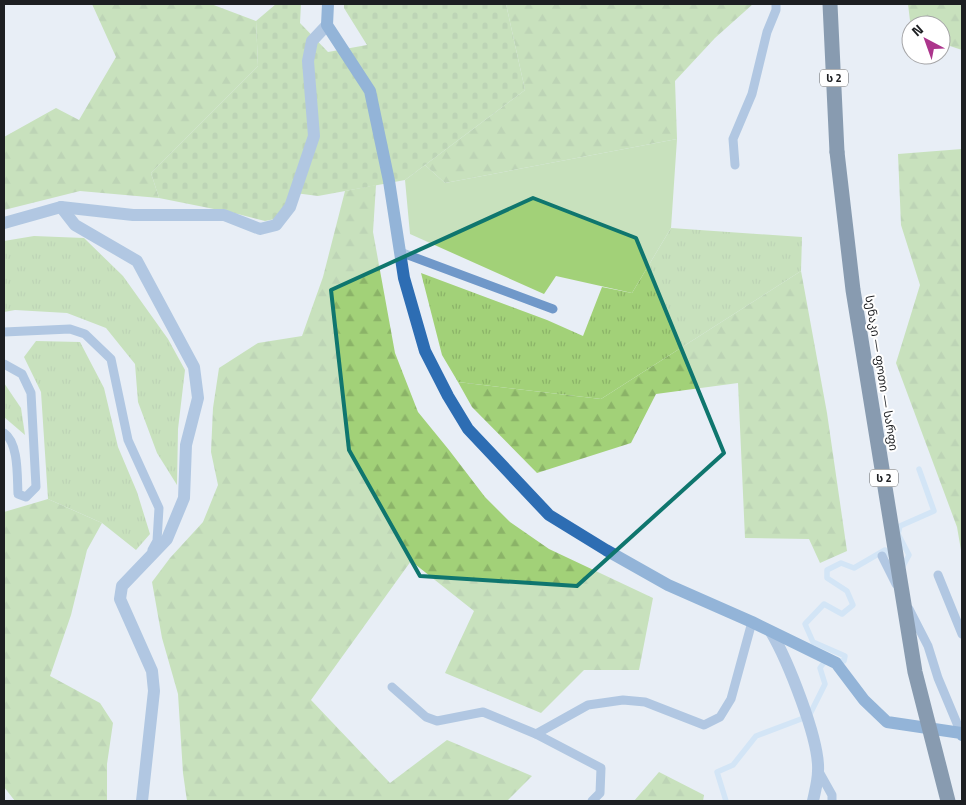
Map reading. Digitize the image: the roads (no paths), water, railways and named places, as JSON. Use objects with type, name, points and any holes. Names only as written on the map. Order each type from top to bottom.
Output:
[{"type":"highway","name":"სენაკი — ფოთი — სარფი","points":[[830,4],[837,152],[854,290],[915,672],[948,801]]},
{"type":"street","points":[[328,4],[327,25],[370,91],[390,180],[404,278],[424,351],[468,429],[549,515],[668,585],[836,662],[864,700],[887,722],[962,731]]},
{"type":"street","points":[[4,223],[61,207],[132,215],[224,215],[260,229],[276,225],[290,207],[314,136],[308,61],[312,41],[327,25]]},
{"type":"street","points":[[61,207],[75,225],[137,261],[194,367],[198,398],[186,444],[184,498],[167,539],[122,586],[120,599],[152,671],[154,691],[142,801]]},
{"type":"street","points":[[771,632],[781,648],[814,743],[818,770],[813,801]]},
{"type":"lane","points":[[735,165],[733,139],[752,94],[767,32],[776,10],[776,4]]},
{"type":"lane","points":[[400,252],[553,309]]},
{"type":"lane","points":[[4,332],[70,329],[85,334],[111,359],[128,440],[160,508],[157,541],[147,559]]},
{"type":"lane","points":[[4,364],[22,374],[31,393],[36,487],[26,497],[18,494],[16,454],[7,435],[4,433]]},
{"type":"lane","points":[[882,556],[928,646],[938,678],[962,731]]},
{"type":"lane","points":[[938,575],[962,634]]},
{"type":"lane","points":[[536,734],[588,705],[623,700],[645,702],[704,725],[720,717],[731,699],[752,622]]},
{"type":"lane","points":[[392,687],[426,717],[437,721],[483,712],[536,734],[601,768],[600,793],[592,801]]},
{"type":"lane","points":[[818,770],[832,795],[832,801]]},
{"type":"waterway","points":[[901,565],[903,566],[909,555],[898,534],[900,526],[934,511],[919,469]]},
{"type":"waterway","points":[[836,661],[844,661],[845,656],[813,642],[805,624],[824,604],[842,614],[853,605],[847,591],[827,578],[827,570],[841,563],[854,568],[885,550],[892,557]]},
{"type":"waterway","points":[[726,801],[717,772],[733,765],[756,736],[809,716],[825,684],[820,668],[827,661]]}]
